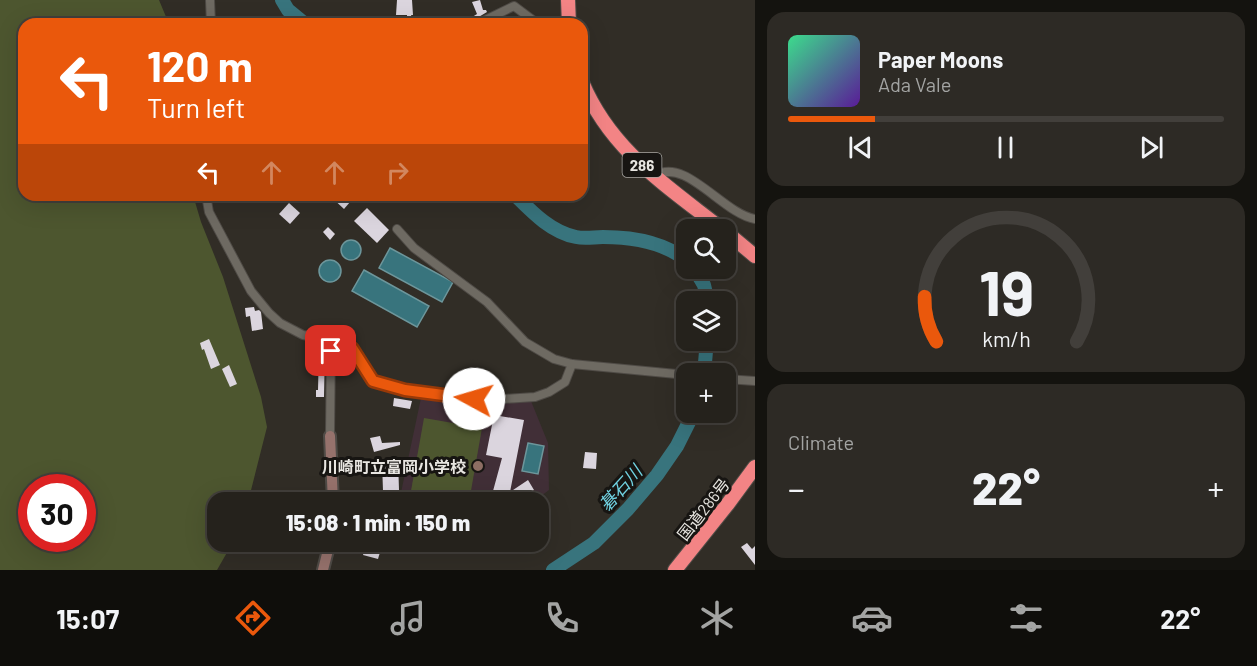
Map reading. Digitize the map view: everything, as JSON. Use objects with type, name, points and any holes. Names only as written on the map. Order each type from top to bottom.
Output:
[{"type":"highway","points":[[568,0],[569,18]]},
{"type":"highway","name":"286","points":[[588,94],[612,135],[627,152],[709,219]]},
{"type":"highway","name":"286","points":[[736,241],[754,256]]},
{"type":"highway","name":"国道286号","points":[[675,570],[754,468]]},
{"type":"street","points":[[210,0],[210,18]]},
{"type":"street","points":[[489,18],[514,6],[530,18]]},
{"type":"street","points":[[655,176],[661,172],[672,171],[682,174],[736,211],[754,219]]},
{"type":"street","points":[[207,201],[210,212],[251,291],[269,313],[280,323],[303,335],[352,348],[373,381],[405,390],[460,399],[535,397],[565,382],[572,364]]},
{"type":"street","points":[[397,230],[414,248],[487,302],[525,342],[554,359],[572,364],[676,374]]},
{"type":"street","points":[[331,341],[330,436],[333,492]]},
{"type":"street","points":[[736,380],[754,381]]},
{"type":"street","points":[[323,570],[328,552]]},
{"type":"shaded area","name":"川崎町立富岡小学校","points":[[421,398],[477,405],[531,401],[548,443],[549,490],[546,492],[401,492]]},
{"type":"green space","points":[[0,0],[159,0],[166,18],[18,18],[18,201],[195,201],[223,277],[261,397],[267,427],[251,492],[207,492],[207,552],[227,552],[217,570],[0,570]]},
{"type":"green space","points":[[424,418],[482,428],[471,492],[411,492]]},
{"type":"water","points":[[347,240],[355,240],[361,246],[361,254],[355,260],[347,260],[341,254],[341,246]]},
{"type":"water","points":[[390,248],[453,282],[442,302],[379,268]]},
{"type":"water","points":[[330,260],[338,263],[341,271],[338,279],[330,282],[322,279],[319,271],[322,263]]},
{"type":"water","points":[[364,270],[429,306],[417,327],[352,291]]},
{"type":"water","points":[[528,443],[544,446],[538,474],[522,471]]},
{"type":"building","points":[[397,0],[412,0],[412,18],[407,18],[407,15],[396,15]]},
{"type":"building","points":[[480,0],[483,10],[487,12],[477,18],[471,18],[477,14],[472,2]]},
{"type":"building","points":[[335,201],[351,201],[344,209]]},
{"type":"building","points":[[289,203],[300,213],[290,224],[279,214]]},
{"type":"building","points":[[367,208],[389,230],[377,243],[354,221]]},
{"type":"building","points":[[328,227],[335,234],[330,240],[323,232]]},
{"type":"building","points":[[254,307],[255,311],[261,312],[263,329],[252,331],[250,316],[246,317],[245,308]]},
{"type":"building","points":[[209,339],[220,365],[211,369],[200,343]]},
{"type":"building","points":[[319,348],[325,348],[324,397],[316,397]]},
{"type":"building","points":[[229,365],[237,384],[230,387],[222,369]]},
{"type":"building","points":[[394,398],[412,401],[410,409],[393,406]]},
{"type":"building","points":[[462,405],[472,407],[484,418],[477,426],[460,412]]},
{"type":"building","points":[[494,415],[524,420],[510,492],[493,492],[502,458],[486,455]]},
{"type":"building","points":[[380,436],[382,443],[400,442],[400,445],[374,452],[370,438]]},
{"type":"building","points":[[585,452],[597,453],[596,469],[583,468]]},
{"type":"building","points":[[393,457],[398,459],[399,490],[383,491],[382,462]]},
{"type":"building","points":[[528,480],[534,490],[531,492],[510,492]]},
{"type":"building","points":[[747,543],[752,549],[755,546],[755,565],[741,547]]},
{"type":"building","points":[[364,552],[380,552],[378,559],[363,555]]},
{"type":"waterway","name":"碁石川","points":[[282,0],[288,10],[298,18]]},
{"type":"waterway","name":"碁石川","points":[[521,201],[558,231],[579,238],[614,237],[648,242],[676,254]]},
{"type":"waterway","name":"碁石川","points":[[700,279],[705,291]]},
{"type":"waterway","name":"碁石川","points":[[705,363],[706,351]]},
{"type":"waterway","name":"碁石川","points":[[553,570],[594,543],[628,509],[657,475],[677,446],[688,423]]},
{"type":"place","name":"川崎町立富岡小学校","points":[[478,466]]},
{"type":"route","points":[[331,351],[331,341],[352,348],[373,381],[389,387],[460,399],[474,399]]}]
